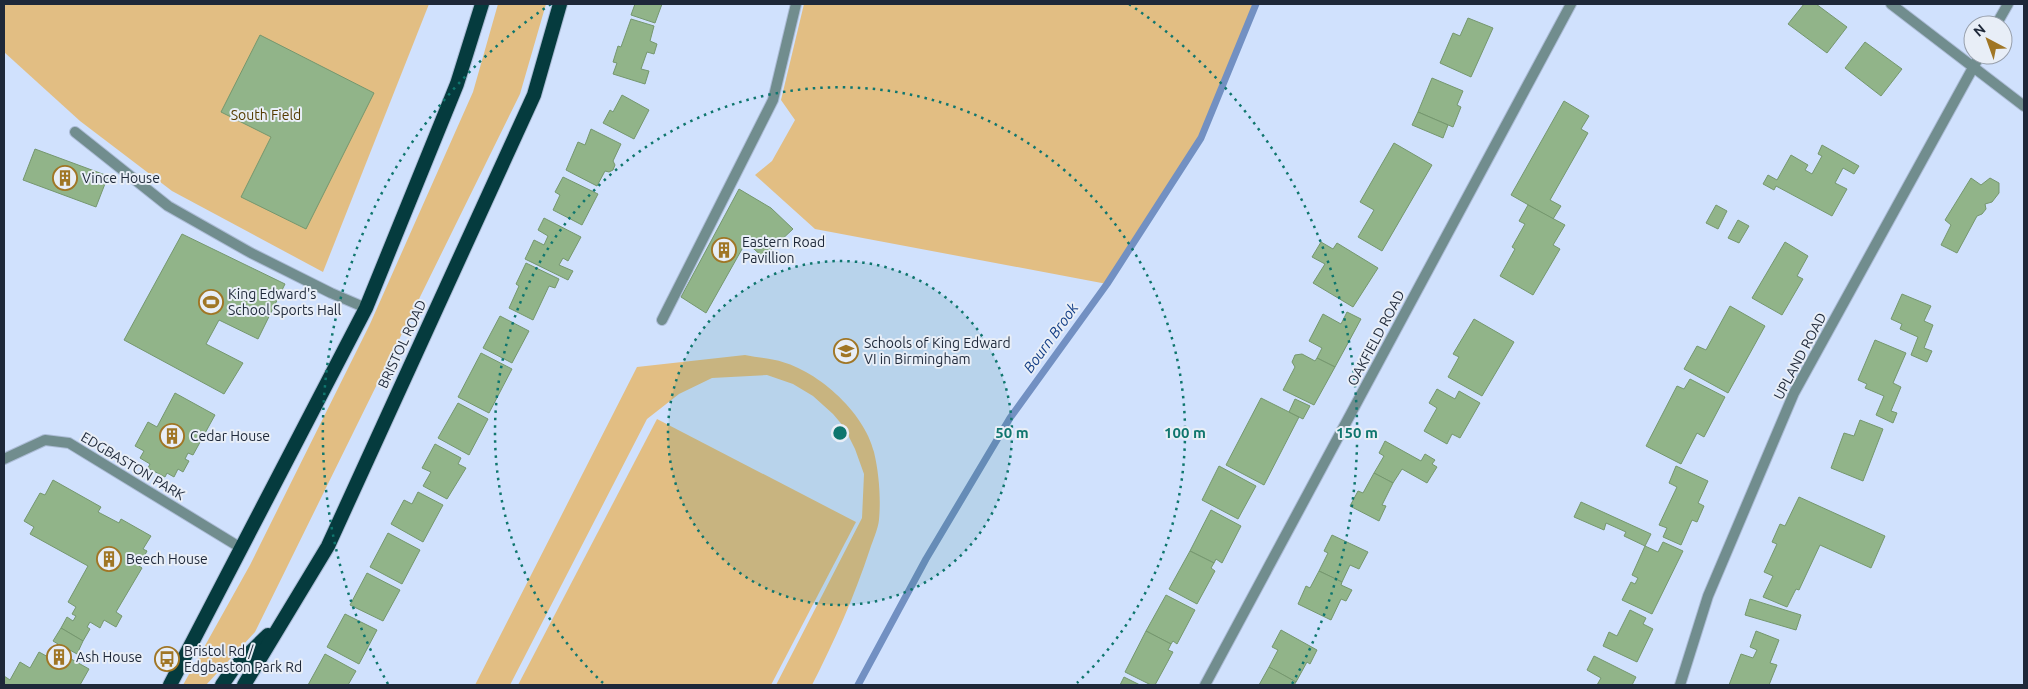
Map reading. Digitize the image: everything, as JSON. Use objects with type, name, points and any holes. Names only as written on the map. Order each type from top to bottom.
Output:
[{"type":"highway","points":[[170,685],[366,308],[457,84],[482,4]]},
{"type":"highway","name":"BRISTOL ROAD","points":[[244,685],[328,546],[534,95],[560,4]]},
{"type":"highway","points":[[222,685],[233,668],[282,622]]},
{"type":"street","points":[[662,320],[774,100],[796,4]]},
{"type":"street","name":"OAKFIELD ROAD","points":[[1205,685],[1571,4]]},
{"type":"street","points":[[1891,4],[2024,106]]},
{"type":"street","points":[[2002,15],[2008,4]]},
{"type":"street","name":"UPLAND ROAD","points":[[1680,685],[1708,596],[1794,393],[1973,67]]},
{"type":"street","points":[[75,132],[168,206],[251,253],[331,293],[366,308]]},
{"type":"street","name":"EDGBASTON PARK","points":[[4,459],[45,440],[69,443],[241,548]]},
{"type":"green space","name":"South Field","points":[[4,4],[429,4],[323,272],[172,191],[80,121],[4,52]]},
{"type":"green space","points":[[498,4],[546,4],[520,94],[255,632],[206,685],[183,685],[250,565],[370,324],[473,92]]},
{"type":"green space","points":[[804,4],[1254,4],[1201,138],[1107,284],[815,229],[755,175],[772,161],[795,120],[781,100]]},
{"type":"green space","points":[[745,355],[775,360],[790,365],[806,372],[836,394],[860,421],[869,437],[876,460],[880,494],[878,527],[851,601],[812,685],[776,685],[862,518],[864,474],[855,449],[844,427],[833,414],[813,396],[793,384],[767,375],[712,378],[679,394],[647,419],[510,685],[475,685],[637,367]]},
{"type":"green space","points":[[657,419],[856,522],[771,685],[518,685]]},
{"type":"building","points":[[635,4],[662,4],[655,23],[631,15]]},
{"type":"building","points":[[1804,4],[1816,4],[1847,27],[1827,53],[1788,24]]},
{"type":"building","points":[[1468,18],[1493,28],[1471,77],[1440,63],[1453,33],[1460,36]]},
{"type":"building","points":[[631,19],[654,26],[650,41],[657,44],[654,54],[647,52],[641,69],[649,71],[645,84],[613,74],[617,63],[613,62],[618,46],[621,47]]},
{"type":"building","points":[[260,35],[374,93],[306,229],[241,197],[271,137],[221,112]]},
{"type":"building","points":[[1865,42],[1902,69],[1881,96],[1845,68]]},
{"type":"building","points":[[1432,78],[1463,91],[1457,105],[1461,107],[1453,127],[1418,112]]},
{"type":"building","points":[[622,95],[649,110],[634,139],[603,123],[610,110],[613,112]]},
{"type":"building","points":[[1564,101],[1589,116],[1581,129],[1588,133],[1550,200],[1561,206],[1553,219],[1511,195]]},
{"type":"building","points":[[1418,112],[1448,125],[1443,138],[1412,125]]},
{"type":"building","points":[[591,129],[621,144],[613,161],[615,165],[613,170],[605,171],[597,186],[566,170],[578,142],[585,145]]},
{"type":"building","points":[[1394,143],[1432,165],[1382,251],[1358,237],[1374,210],[1360,202]]},
{"type":"building","points":[[1822,145],[1859,166],[1854,174],[1843,168],[1835,183],[1847,189],[1832,216],[1776,186],[1774,190],[1763,184],[1768,175],[1777,180],[1791,155],[1808,165],[1805,170],[1812,174],[1822,156],[1818,154]]},
{"type":"building","name":"Vince House","points":[[35,149],[108,176],[96,207],[23,180]]},
{"type":"building","points":[[563,177],[598,194],[582,225],[553,210],[560,195],[555,192]]},
{"type":"building","points":[[1971,178],[1981,185],[1990,178],[1999,183],[1999,193],[1992,202],[1985,204],[1986,209],[1977,216],[1957,253],[1941,245],[1951,225],[1945,220]]},
{"type":"building","name":"Eastern Road Pavillion","points":[[739,189],[771,208],[793,229],[763,257],[746,242],[706,313],[681,297]]},
{"type":"building","points":[[1528,205],[1565,225],[1553,245],[1560,249],[1533,295],[1500,276],[1515,249],[1512,247],[1525,224],[1519,221]]},
{"type":"building","points":[[1716,205],[1727,211],[1718,229],[1706,223]]},
{"type":"building","points":[[544,218],[581,237],[568,261],[563,258],[559,265],[573,271],[568,280],[525,259],[534,240],[544,245],[548,236],[538,230]]},
{"type":"building","points":[[1738,220],[1749,226],[1739,243],[1728,238]]},
{"type":"building","name":"King Edward's School Sports Hall","points":[[182,234],[285,284],[258,339],[219,320],[206,344],[243,363],[224,394],[124,340]]},
{"type":"building","points":[[1321,242],[1333,249],[1337,243],[1378,268],[1353,307],[1313,283],[1325,264],[1312,257]]},
{"type":"building","points":[[1785,242],[1808,256],[1797,276],[1803,279],[1782,315],[1752,298]]},
{"type":"building","points":[[526,263],[559,279],[555,288],[549,286],[533,320],[509,308],[519,286],[516,284]]},
{"type":"building","points":[[1902,294],[1931,306],[1924,321],[1933,325],[1924,348],[1932,351],[1927,362],[1911,355],[1918,337],[1900,329],[1902,324],[1891,319]]},
{"type":"building","points":[[1730,306],[1765,326],[1728,393],[1684,369],[1697,346],[1706,350]]},
{"type":"building","points":[[1347,312],[1361,319],[1335,367],[1317,358],[1322,348],[1309,341],[1323,314],[1341,324]]},
{"type":"building","points":[[500,316],[529,331],[512,363],[483,348]]},
{"type":"building","points":[[1474,319],[1514,342],[1482,396],[1448,377],[1459,357],[1453,354]]},
{"type":"building","points":[[1875,340],[1906,353],[1893,383],[1901,387],[1891,411],[1897,413],[1893,423],[1876,415],[1884,396],[1865,388],[1867,384],[1858,380]]},
{"type":"building","points":[[481,353],[512,369],[489,413],[458,397]]},
{"type":"building","points":[[1302,354],[1315,361],[1317,358],[1335,367],[1314,405],[1283,390],[1295,367],[1292,362],[1295,355]]},
{"type":"building","points":[[1690,379],[1725,397],[1704,437],[1697,433],[1681,464],[1646,446],[1677,386],[1684,389]]},
{"type":"building","points":[[1437,389],[1455,399],[1459,391],[1480,403],[1460,438],[1452,434],[1447,444],[1424,431],[1437,408],[1429,403]]},
{"type":"building","name":"Cedar House","points":[[175,393],[215,415],[193,455],[188,453],[185,459],[189,461],[183,472],[178,469],[174,477],[167,473],[165,477],[148,468],[150,464],[140,458],[144,451],[135,446],[148,422],[157,427]]},
{"type":"building","points":[[1261,398],[1299,417],[1264,485],[1226,465]]},
{"type":"building","points":[[1295,399],[1310,406],[1303,419],[1289,412]]},
{"type":"building","points":[[458,403],[488,419],[469,455],[438,438]]},
{"type":"building","points":[[1860,420],[1883,429],[1863,481],[1831,468],[1844,433],[1854,436]]},
{"type":"building","points":[[1385,441],[1421,461],[1425,454],[1435,460],[1432,464],[1437,467],[1427,483],[1402,469],[1393,483],[1374,473],[1384,456],[1379,453]]},
{"type":"building","points":[[435,444],[461,458],[458,464],[466,468],[447,499],[423,486],[431,472],[422,468]]},
{"type":"building","points":[[1219,466],[1256,486],[1238,519],[1202,500]]},
{"type":"building","points":[[1676,466],[1708,481],[1698,503],[1704,506],[1697,522],[1692,520],[1681,545],[1663,537],[1667,528],[1659,525],[1677,487],[1669,483]]},
{"type":"building","points":[[1374,473],[1393,483],[1382,505],[1386,506],[1379,521],[1350,506],[1358,491],[1363,493]]},
{"type":"building","name":"Beech House","points":[[53,480],[101,507],[98,512],[119,523],[121,519],[151,536],[143,549],[147,551],[139,566],[142,568],[116,612],[122,616],[116,627],[104,620],[100,628],[90,622],[87,627],[90,629],[83,641],[61,628],[67,617],[73,621],[76,616],[72,614],[76,607],[68,602],[88,566],[30,534],[34,527],[24,521],[40,493],[45,495]]},
{"type":"building","points":[[418,492],[443,505],[423,542],[391,524],[404,500],[412,504]]},
{"type":"building","points":[[1799,497],[1885,536],[1871,568],[1820,545],[1799,590],[1796,589],[1787,607],[1763,597],[1773,576],[1764,572],[1777,544],[1772,542],[1780,524],[1785,526]]},
{"type":"building","points":[[1581,502],[1651,534],[1645,546],[1624,536],[1626,532],[1606,523],[1604,530],[1574,517]]},
{"type":"building","points":[[1211,510],[1241,526],[1222,563],[1216,559],[1214,563],[1190,551]]},
{"type":"building","points":[[388,533],[420,550],[402,584],[370,567]]},
{"type":"building","points":[[1332,535],[1368,552],[1359,569],[1350,565],[1342,582],[1319,571],[1328,553],[1324,551]]},
{"type":"building","points":[[1663,542],[1683,551],[1652,614],[1622,600],[1631,582],[1635,584],[1638,578],[1632,575],[1645,546],[1658,552]]},
{"type":"building","points":[[1190,551],[1214,563],[1211,568],[1215,571],[1197,604],[1169,589]]},
{"type":"building","points":[[1319,571],[1342,582],[1341,585],[1352,590],[1346,601],[1341,599],[1331,620],[1298,604],[1306,586],[1310,588]]},
{"type":"building","points":[[367,573],[400,590],[383,621],[350,605]]},
{"type":"building","points":[[1166,595],[1195,610],[1177,644],[1173,641],[1171,644],[1146,631]]},
{"type":"building","points":[[1750,599],[1801,615],[1796,630],[1745,615]]},
{"type":"building","points":[[1630,610],[1646,618],[1643,624],[1653,629],[1637,662],[1603,646],[1609,632],[1617,636]]},
{"type":"building","points":[[345,614],[377,630],[359,664],[327,647]]},
{"type":"building","name":"Ash House","points":[[61,628],[83,641],[77,654],[68,649],[64,655],[89,669],[80,685],[4,685],[4,676],[10,680],[20,662],[30,668],[39,652],[50,658],[58,644],[53,641]]},
{"type":"building","points":[[1281,630],[1317,650],[1310,664],[1307,662],[1296,682],[1269,667],[1278,650],[1272,647]]},
{"type":"building","points":[[1146,631],[1171,644],[1168,650],[1173,652],[1155,685],[1151,685],[1125,672]]},
{"type":"building","points":[[1756,631],[1779,640],[1770,663],[1777,665],[1769,685],[1729,685],[1741,654],[1753,658],[1757,650],[1750,647]]},
{"type":"building","points":[[325,654],[356,671],[348,685],[308,685]]},
{"type":"building","points":[[1594,656],[1636,677],[1632,685],[1597,685],[1601,678],[1587,670]]},
{"type":"building","points":[[1269,667],[1296,682],[1294,685],[1259,685]]},
{"type":"building","points":[[1124,677],[1140,685],[1120,685]]},
{"type":"waterway","name":"Bourn Brook","points":[[858,685],[926,559],[1010,418],[1107,284],[1201,138],[1256,4]]},
{"type":"place","name":"Vince House","points":[[65,178]]},
{"type":"place","name":"Eastern Road Pavillion","points":[[724,250]]},
{"type":"place","name":"King Edward's School Sports Hall","points":[[211,302]]},
{"type":"place","name":"Schools of King Edward VI in Birmingham","points":[[846,351]]},
{"type":"place","name":"Cedar House","points":[[172,436]]},
{"type":"place","name":"Beech House","points":[[109,559]]},
{"type":"place","name":"Ash House","points":[[59,657]]},
{"type":"place","name":"Bristol Rd / Edgbaston Park Rd","points":[[167,659]]}]
